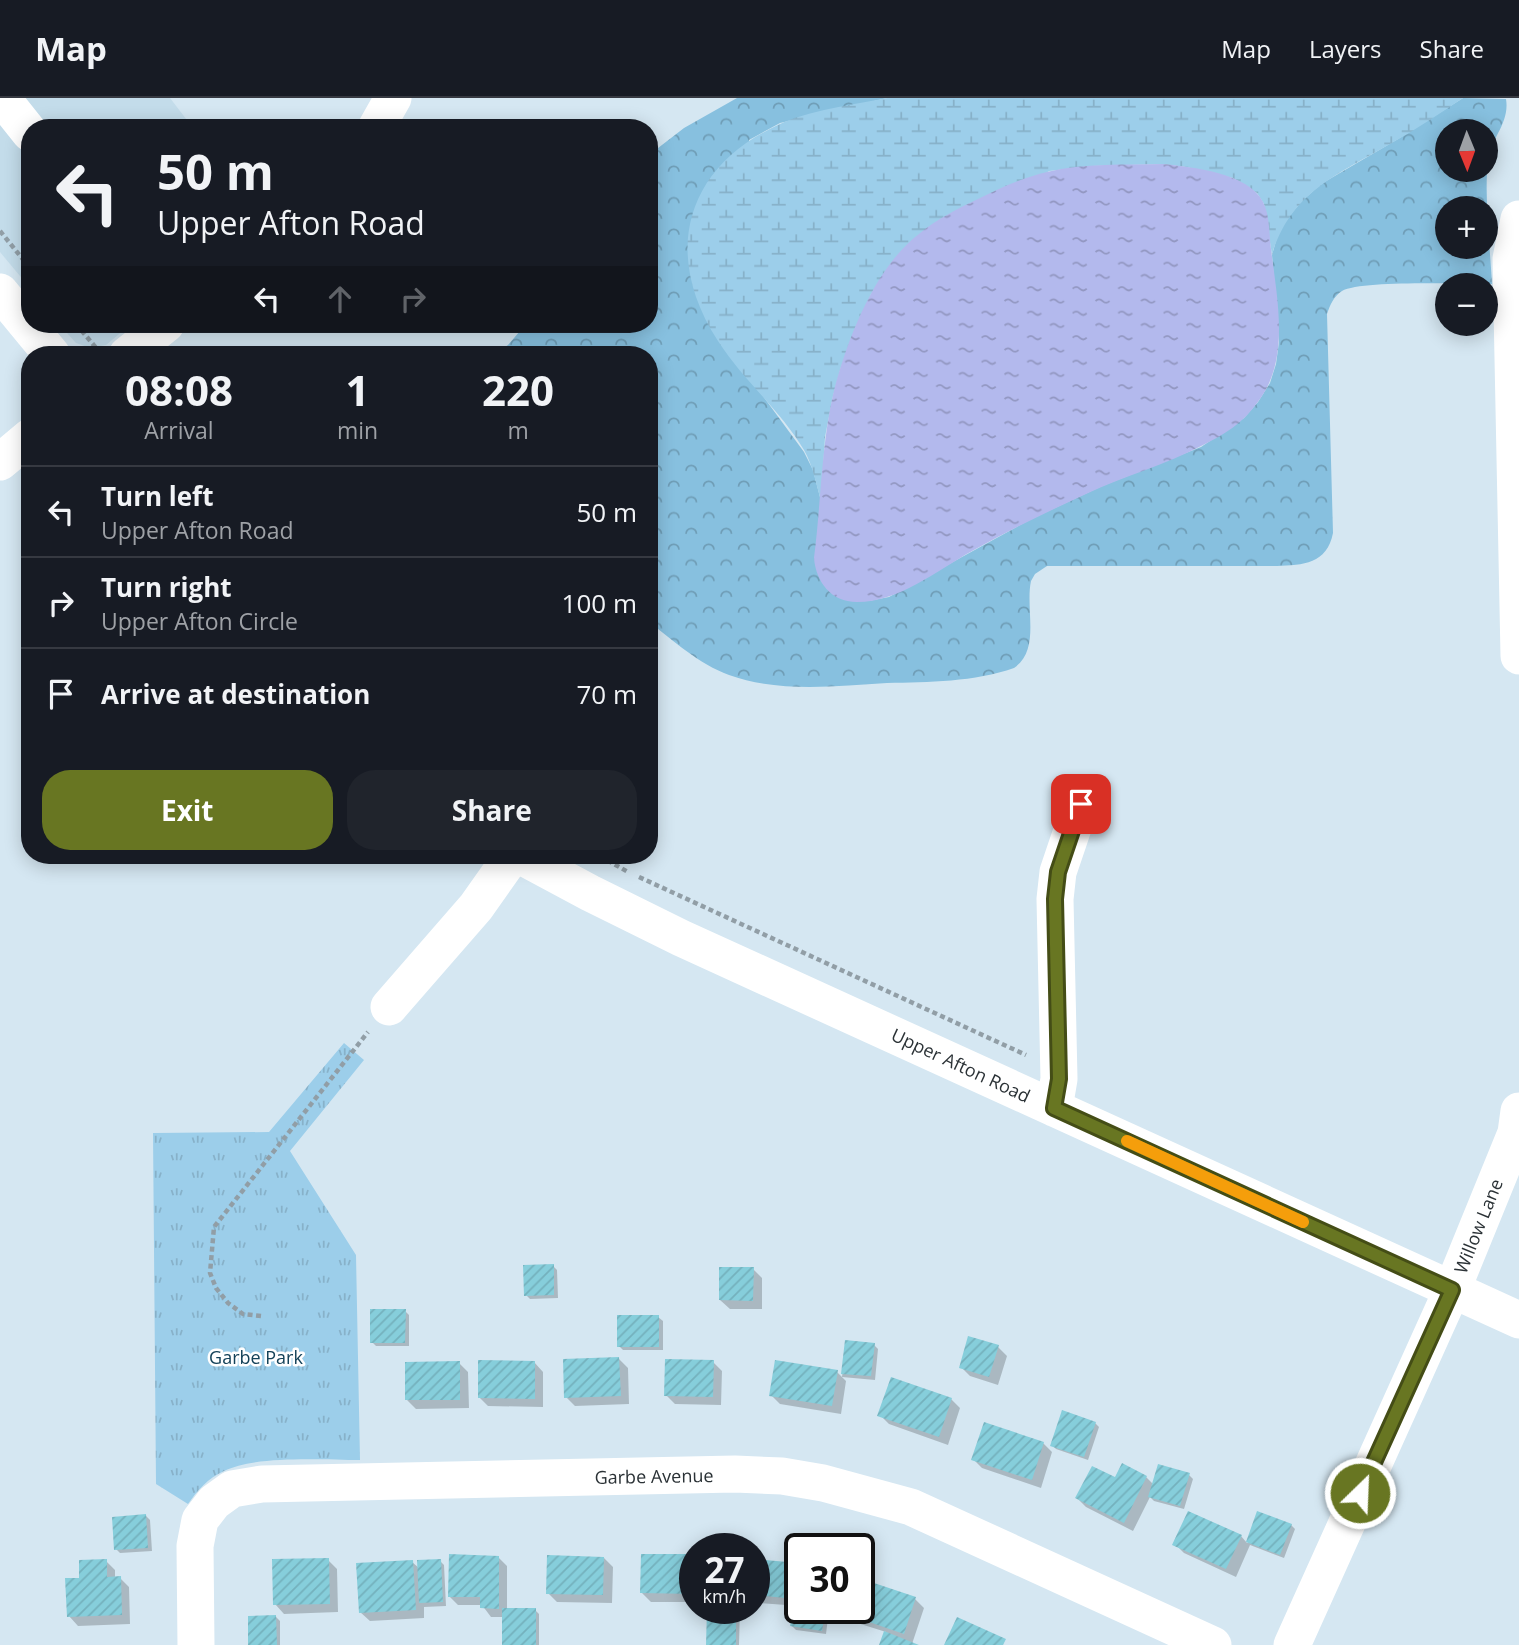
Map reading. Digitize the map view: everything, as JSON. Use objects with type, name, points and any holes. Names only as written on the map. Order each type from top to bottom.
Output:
[{"type":"street","points":[[2,98],[21,122]]},
{"type":"street","points":[[381,119],[393,98]]},
{"type":"street","points":[[1519,219],[1511,259],[1519,656]]},
{"type":"street","points":[[0,292],[21,317]]},
{"type":"street","points":[[138,346],[155,333]]},
{"type":"street","points":[[0,461],[21,444]]},
{"type":"street","points":[[1054,1108],[1059,1079],[1055,899],[1058,872],[1081,804]]},
{"type":"street","points":[[389,1007],[476,907],[506,864]]},
{"type":"street","name":"Upper Afton Road","points":[[536,864],[681,938],[1519,1320]]},
{"type":"street","name":"Willow Lane","points":[[1292,1645],[1452,1290],[1516,1133],[1519,1111]]},
{"type":"street","name":"Garbe Avenue","points":[[196,1645],[195,1546],[200,1520],[214,1502],[232,1489],[289,1483],[735,1474],[782,1476],[823,1483],[864,1492],[911,1507],[1213,1645]]},
{"type":"path","points":[[0,231],[21,257]]},
{"type":"path","points":[[261,1316],[243,1314],[228,1303],[216,1287],[210,1273],[214,1227],[389,1007]]},
{"type":"shaded area","points":[[0,98],[170,98],[186,119],[21,119],[21,277],[0,252]]},
{"type":"shaded area","points":[[67,333],[120,333],[106,345],[84,346],[76,343]]},
{"type":"green space","points":[[737,98],[887,98],[780,123],[749,140],[760,392],[804,452],[813,470],[821,501],[819,522],[868,601],[889,597],[1031,519],[1102,486],[1201,447],[1244,418],[1270,383],[1276,364],[1279,342],[1272,255],[1278,234],[1289,216],[1321,184],[1463,98],[1506,99],[1505,116],[1498,134],[1498,119],[1435,119],[1435,182],[1487,182],[1487,196],[1435,196],[1435,259],[1490,259],[1491,273],[1435,273],[1435,283],[1353,288],[1337,295],[1327,314],[1333,533],[1330,543],[1320,557],[1296,565],[1277,566],[1047,566],[1035,574],[1031,581],[1030,640],[1027,651],[1014,668],[999,673],[935,682],[828,687],[768,684],[748,681],[707,665],[658,629],[658,346],[506,346],[518,333],[658,333],[658,148],[684,128]]},
{"type":"green space","points":[[887,98],[1463,98],[1318,188],[1291,216],[1272,255],[1264,204],[1257,193],[1233,178],[1163,164],[1092,166],[1049,171],[871,294],[841,367],[833,396],[825,437],[821,501],[804,450],[728,355],[701,309],[691,277],[688,246],[692,217],[703,190],[721,165],[746,143],[803,115]]},
{"type":"green space","name":"Garbe Park","points":[[344,1043],[364,1060],[290,1151],[356,1255],[360,1460],[271,1460],[238,1466],[213,1477],[188,1504],[156,1484],[153,1133],[269,1132]]},
{"type":"water","points":[[1163,164],[1219,173],[1233,178],[1256,192],[1265,207],[1278,308],[1278,349],[1268,386],[1252,410],[1233,427],[1211,441],[1043,514],[902,591],[873,601],[857,602],[832,594],[818,575],[814,558],[829,415],[854,330],[888,266],[919,234],[933,224],[1020,180],[1075,167]]},
{"type":"building","points":[[554,1264],[554,1295],[524,1296],[523,1265]]},
{"type":"building","points":[[719,1267],[754,1267],[753,1301],[719,1300]]},
{"type":"building","points":[[370,1309],[406,1309],[405,1343],[370,1343]]},
{"type":"building","points":[[617,1315],[659,1315],[659,1347],[617,1347]]},
{"type":"building","points":[[968,1336],[999,1345],[989,1377],[959,1368]]},
{"type":"building","points":[[845,1340],[875,1343],[871,1376],[841,1374]]},
{"type":"building","points":[[619,1357],[621,1396],[564,1398],[563,1359]]},
{"type":"building","points":[[665,1359],[714,1360],[713,1397],[664,1396]]},
{"type":"building","points":[[478,1360],[535,1361],[535,1399],[478,1398]]},
{"type":"building","points":[[775,1360],[838,1370],[832,1406],[769,1396]]},
{"type":"building","points":[[460,1361],[460,1400],[405,1400],[405,1362]]},
{"type":"building","points":[[891,1377],[952,1398],[939,1437],[877,1416]]},
{"type":"building","points":[[1062,1410],[1096,1422],[1084,1457],[1050,1446]]},
{"type":"building","points":[[984,1422],[1044,1442],[1032,1480],[971,1460]]},
{"type":"building","points":[[1122,1463],[1147,1476],[1124,1523],[1075,1498],[1092,1466],[1115,1477]]},
{"type":"building","points":[[1158,1464],[1190,1473],[1180,1506],[1148,1497]]},
{"type":"building","points":[[1188,1511],[1242,1535],[1226,1569],[1172,1545]]},
{"type":"building","points":[[1257,1511],[1292,1524],[1280,1555],[1246,1542]]},
{"type":"building","points":[[146,1514],[148,1548],[114,1550],[112,1517]]},
{"type":"building","points":[[449,1554],[499,1556],[499,1609],[480,1608],[480,1597],[448,1597]]},
{"type":"building","points":[[641,1554],[679,1554],[679,1594],[640,1593]]},
{"type":"building","points":[[547,1555],[604,1557],[603,1595],[546,1594]]},
{"type":"building","points":[[329,1558],[330,1604],[273,1605],[272,1559]]},
{"type":"building","points":[[107,1559],[107,1577],[121,1576],[122,1615],[67,1617],[65,1578],[79,1578],[79,1560]]},
{"type":"building","points":[[441,1559],[443,1602],[419,1603],[417,1560]]},
{"type":"building","points":[[413,1560],[416,1610],[359,1613],[356,1563]]},
{"type":"building","points":[[770,1560],[784,1562],[784,1598],[770,1597]]},
{"type":"building","points":[[875,1583],[916,1597],[904,1634],[875,1624]]},
{"type":"building","points":[[502,1608],[536,1608],[536,1645],[502,1645]]},
{"type":"building","points":[[276,1615],[277,1645],[248,1645],[248,1616]]},
{"type":"building","points":[[957,1617],[1006,1639],[1003,1645],[944,1645]]},
{"type":"building","points":[[707,1624],[736,1624],[736,1645],[706,1645]]},
{"type":"building","points":[[790,1624],[823,1624],[822,1631]]},
{"type":"building","points":[[884,1631],[919,1645],[879,1645]]},
{"type":"slow traffic","points":[[1127,1141],[1303,1222]]},
{"type":"route","points":[[1081,804],[1058,872],[1055,899],[1059,1079],[1054,1108],[1452,1290],[1360,1493]]}]
